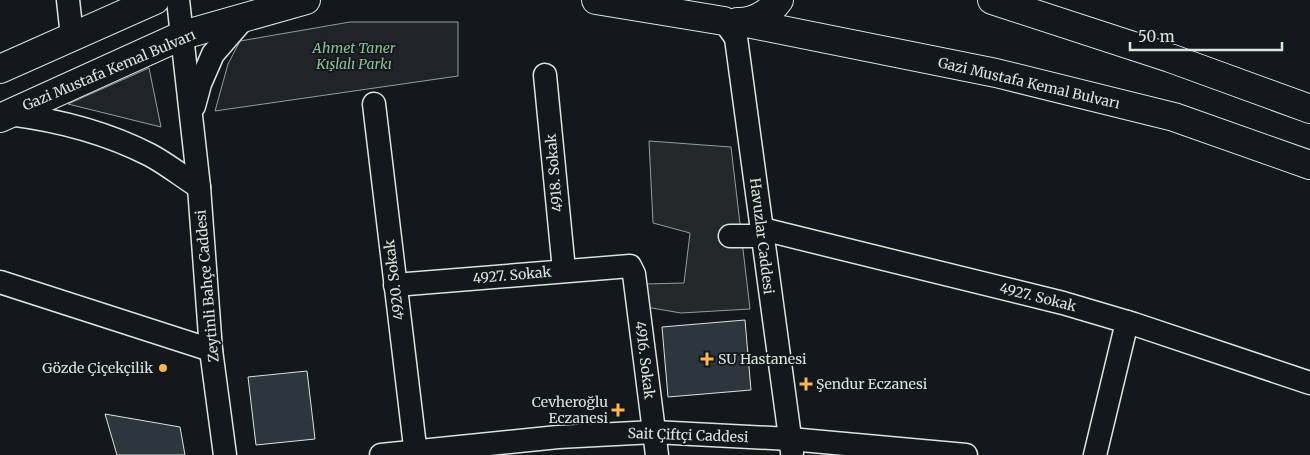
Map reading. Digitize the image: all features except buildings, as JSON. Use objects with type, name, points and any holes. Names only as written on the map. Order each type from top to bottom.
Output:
[{"type":"highway","points":[[0,70],[154,0]]},
{"type":"highway","name":"Gazi Mustafa Kemal Bulvarı","points":[[4,116],[183,35],[306,0]]},
{"type":"highway","name":"Gazi Mustafa Kemal Bulvarı","points":[[596,0],[733,22],[996,73],[1165,115],[1310,165]]},
{"type":"highway","points":[[693,0],[708,14],[733,22],[759,17],[774,7],[779,0]]},
{"type":"highway","points":[[992,0],[1170,58],[1310,109]]},
{"type":"street","points":[[68,0],[72,36]]},
{"type":"street","points":[[178,0],[183,35],[170,61],[170,67],[176,99],[192,116]]},
{"type":"street","name":"Zeytinli Bahçe Caddesi","points":[[225,455],[211,350],[192,116],[200,84],[213,54],[245,17]]},
{"type":"street","name":"Havuzlar Caddesi","points":[[733,22],[791,447]]},
{"type":"street","name":"4918. Sokak","points":[[545,75],[564,270]]},
{"type":"street","name":"4920. Sokak","points":[[374,104],[394,285],[416,453]]},
{"type":"street","points":[[4,116],[40,118],[100,134],[151,156],[198,188]]},
{"type":"street","name":"4927. Sokak","points":[[730,236],[762,232],[1063,303],[1127,322],[1310,383]]},
{"type":"street","name":"4927. Sokak","points":[[394,285],[630,266]]},
{"type":"street","name":"4916. Sokak","points":[[630,266],[634,274],[657,455]]},
{"type":"street","points":[[0,282],[211,350]]},
{"type":"street","points":[[1095,455],[1127,322]]},
{"type":"street","name":"Sait Çiftçi Caddesi","points":[[381,455],[416,453],[558,437],[654,432],[791,447],[966,455]]},
{"type":"green space","name":"Ahmet Taner Kışlalı Parkı","points":[[350,22],[458,22],[458,76],[215,111],[228,64],[240,41]]},
{"type":"green space","points":[[149,68],[161,127],[68,104]]},
{"type":"shaded area","points":[[649,141],[731,147],[750,309],[681,313],[646,307],[646,284],[684,283],[690,233],[653,223]]},
{"type":"place","name":"SU Hastanesi","points":[[707,359]]},
{"type":"place","name":"Gözde Çiçekçilik","points":[[163,368]]},
{"type":"place","name":"Şendur Eczanesi","points":[[806,384]]},
{"type":"place","name":"Cevheroğlu Eczanesi","points":[[618,410]]}]
